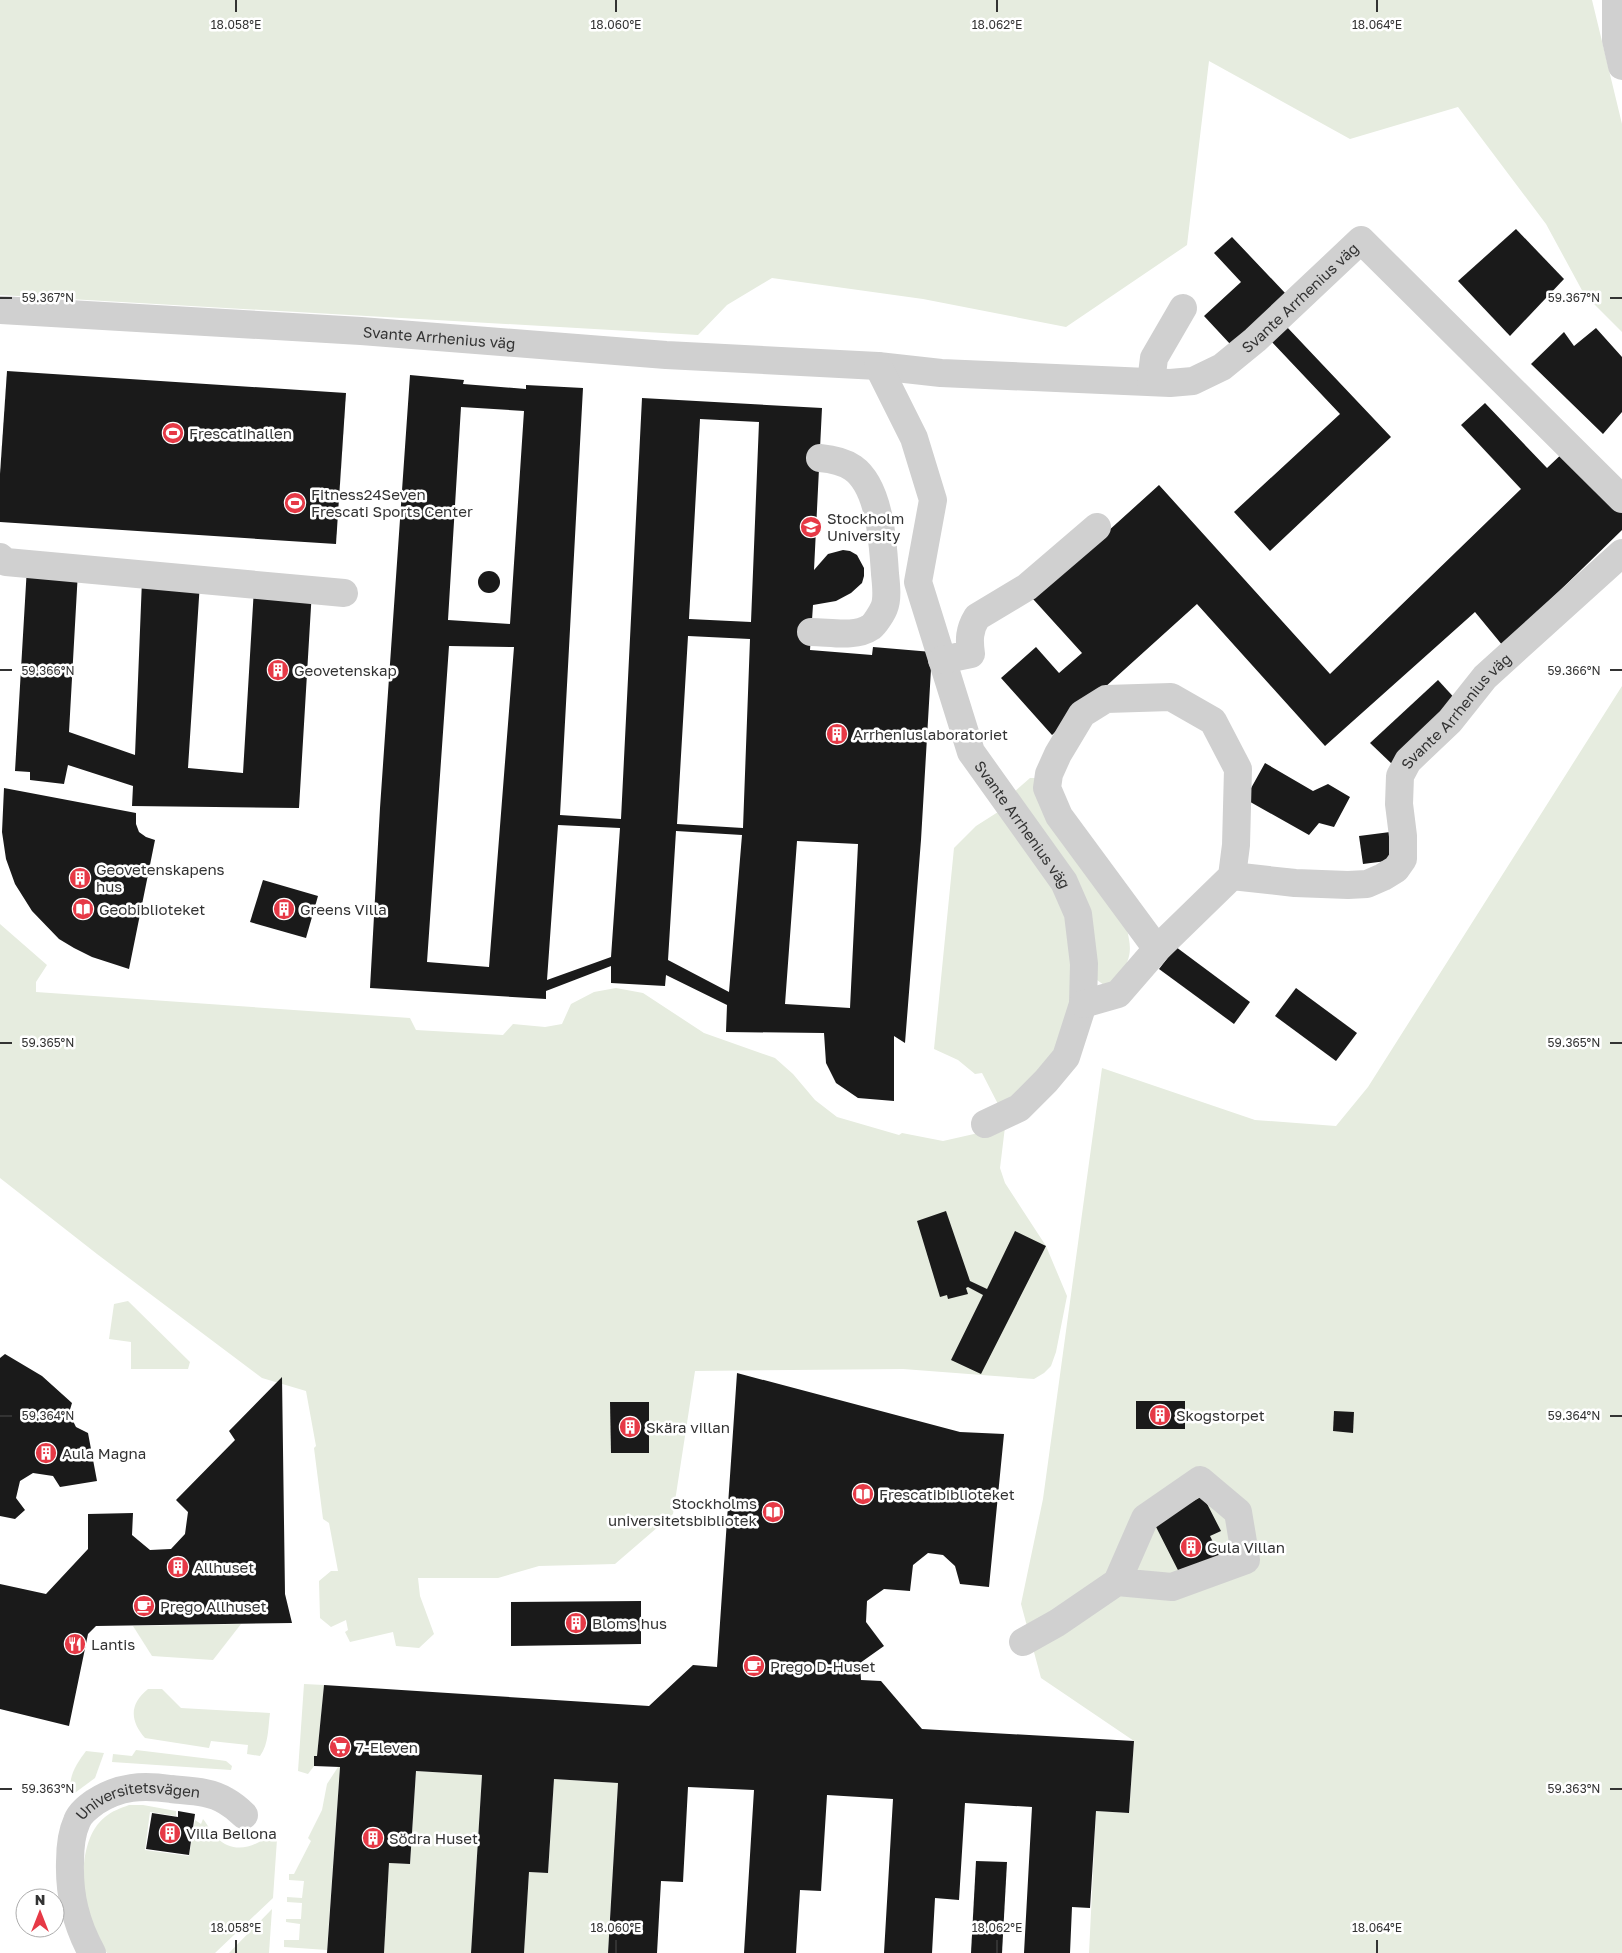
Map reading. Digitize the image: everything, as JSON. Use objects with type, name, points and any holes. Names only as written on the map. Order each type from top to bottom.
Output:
[{"type":"street","points":[[1616,0],[1616,40],[1622,66]]},
{"type":"street","name":"Svante Arrhenius väg","points":[[0,311],[361,331],[666,355],[878,366],[941,373],[1170,383],[1193,381],[1222,367],[1255,340],[1361,240],[1622,499]]},
{"type":"street","points":[[1151,382],[1154,358],[1183,308]]},
{"type":"street","name":"Svante Arrhenius väg","points":[[878,366],[914,438],[933,500],[918,582],[971,752],[1064,882],[1078,914],[1084,964],[1083,1004],[1066,1057],[1046,1081],[1019,1108],[985,1124]]},
{"type":"street","points":[[811,632],[855,634],[872,626],[885,608],[886,587],[883,538],[878,514],[866,483],[853,468],[836,460],[820,458]]},
{"type":"street","points":[[942,660],[979,659],[969,638],[972,625],[977,618],[1027,587],[1097,526]]},
{"type":"street","name":"Svante Arrhenius väg","points":[[1232,876],[1295,883],[1348,886],[1368,884],[1396,869],[1403,859],[1403,836],[1399,804],[1400,776],[1408,761],[1450,721],[1485,677],[1622,553]]},
{"type":"street","points":[[0,558],[6,562],[344,593]]},
{"type":"street","points":[[886,587],[918,582]]},
{"type":"street","points":[[1083,1004],[1118,994],[1157,949],[1232,876],[1236,845],[1238,769],[1213,721],[1171,697],[1106,699],[1082,714],[1058,754],[1049,774],[1047,788],[1059,816],[1157,949]]},
{"type":"street","points":[[1023,1642],[1057,1623],[1117,1582],[1144,1518],[1200,1480],[1238,1512],[1246,1560],[1172,1586],[1117,1582]]},
{"type":"street","name":"Universitetsvägen","points":[[92,1953],[80,1931],[72,1903],[70,1874],[70,1843],[73,1830],[78,1819],[88,1806],[109,1793],[132,1787],[150,1786],[208,1793],[225,1800],[244,1815]]},
{"type":"shaded area","points":[[0,0],[1592,0],[1622,124],[1622,332],[1584,294],[1546,224],[1458,107],[1350,139],[1209,61],[1187,245],[1066,327],[923,299],[772,278],[727,305],[698,335],[0,295]]},
{"type":"shaded area","points":[[1622,686],[1622,1953],[1089,1953],[1096,1811],[1129,1813],[1134,1741],[1041,1678],[1021,1604],[1043,1499],[1102,1068],[1255,1120],[1336,1126],[1368,1087]]},
{"type":"shaded area","points":[[1030,778],[1041,778],[1126,925],[1130,947],[1129,958],[1119,979],[1104,985],[1097,980],[1013,793]]},
{"type":"shaded area","points":[[998,812],[1058,889],[1072,938],[1072,998],[1054,1056],[1000,1108],[982,1073],[975,1074],[958,1060],[934,1049],[954,848],[976,826]]},
{"type":"shaded area","points":[[0,924],[47,965],[36,982],[36,992],[410,1018],[416,1030],[503,1035],[513,1024],[545,1027],[562,1024],[571,1004],[594,992],[616,988],[643,993],[704,1033],[775,1058],[793,1074],[815,1100],[837,1117],[899,1135],[902,1133],[943,1141],[1005,1127],[1000,1168],[1005,1183],[1046,1246],[1067,1296],[1056,1352],[1051,1366],[1034,1379],[903,1369],[695,1371],[673,1514],[615,1564],[539,1566],[498,1578],[418,1578],[420,1596],[434,1634],[419,1648],[396,1646],[393,1632],[350,1642],[345,1632],[348,1630],[346,1620],[331,1627],[320,1618],[319,1581],[331,1571],[338,1571],[329,1523],[323,1519],[314,1448],[316,1446],[306,1391],[262,1378],[97,1254],[0,1178]]},
{"type":"shaded area","points":[[128,1301],[190,1362],[188,1369],[131,1369],[131,1342],[109,1339],[114,1304]]},
{"type":"shaded area","points":[[241,1624],[213,1660],[152,1656],[133,1626]]},
{"type":"shaded area","points":[[304,1684],[324,1685],[317,1756],[314,1756],[314,1766],[308,1774],[298,1771]]},
{"type":"shaded area","points":[[148,1689],[162,1689],[181,1708],[270,1713],[268,1735],[263,1751],[260,1756],[247,1754],[248,1745],[211,1741],[209,1748],[145,1738],[136,1725],[134,1713],[137,1701]]},
{"type":"shaded area","points":[[136,1750],[226,1761],[232,1766],[231,1770],[112,1762],[113,1754],[132,1756]]},
{"type":"shaded area","points":[[86,1751],[104,1753],[95,1778],[72,1795],[71,1777]]},
{"type":"shaded area","points":[[338,1767],[340,1767],[327,1950],[284,1947],[284,1940],[299,1940],[300,1924],[286,1922],[286,1919],[301,1919],[302,1903],[287,1902],[287,1897],[302,1898],[304,1881],[289,1880],[289,1874],[294,1874],[311,1841],[308,1838],[322,1810],[327,1784]]},
{"type":"shaded area","points":[[416,1771],[482,1775],[471,1953],[384,1953],[389,1863],[410,1864]]},
{"type":"shaded area","points":[[554,1779],[618,1783],[608,1953],[524,1953],[529,1872],[548,1873]]},
{"type":"shaded area","points":[[129,1805],[143,1805],[176,1811],[176,1816],[150,1812],[145,1850],[189,1856],[195,1820],[201,1824],[203,1819],[217,1838],[230,1846],[251,1846],[270,1834],[277,1839],[273,1898],[215,1953],[107,1953],[93,1930],[89,1917],[84,1887],[85,1855],[89,1840],[96,1827],[108,1815]]},
{"type":"shaded area","points":[[272,1909],[269,1953],[229,1953]]},
{"type":"building","points":[[1516,229],[1564,279],[1510,336],[1458,281]]},
{"type":"building","points":[[1232,237],[1286,294],[1231,345],[1204,316],[1241,282],[1214,253]]},
{"type":"building","points":[[1286,326],[1391,437],[1270,551],[1234,512],[1340,414],[1270,340]]},
{"type":"building","points":[[1596,328],[1622,357],[1622,412],[1603,434],[1531,364],[1564,332],[1574,346]]},
{"type":"building","name":"Frescatihallen","points":[[7,371],[346,393],[336,544],[0,522],[0,474]]},
{"type":"building","name":"Arrheniuslaboratoriet","points":[[410,375],[464,380],[463,384],[526,389],[526,385],[583,388],[560,815],[621,819],[642,398],[822,408],[814,570],[828,554],[843,550],[857,555],[864,568],[864,576],[862,583],[851,593],[836,601],[813,605],[810,650],[872,655],[873,647],[932,652],[921,840],[905,1043],[894,1036],[894,1101],[858,1098],[836,1083],[826,1063],[824,1033],[726,1032],[727,1005],[666,975],[665,986],[611,983],[611,966],[546,991],[546,999],[370,988],[380,808]],"holes":[[[461,407],[524,411],[510,624],[448,620]],[[700,419],[759,422],[751,622],[689,619]],[[688,636],[750,639],[743,828],[677,824]],[[449,646],[514,647],[489,967],[427,962]],[[558,825],[620,828],[611,957],[547,980]],[[676,831],[742,835],[729,992],[668,960]],[[797,841],[858,844],[850,1008],[785,1004]]]},
{"type":"building","points":[[1485,403],[1547,468],[1567,449],[1622,509],[1622,530],[1503,646],[1475,612],[1325,746],[1197,604],[1052,735],[1001,678],[1036,647],[1059,673],[1082,653],[1033,599],[1159,485],[1330,674],[1521,489],[1461,425]]},
{"type":"building","name":"Geovetenskap","points":[[27,567],[78,571],[69,732],[135,755],[142,580],[200,582],[188,768],[243,773],[254,588],[312,590],[299,808],[132,806],[133,786],[68,765],[64,784],[30,780],[30,772],[15,771]]},
{"type":"building","points":[[489,571],[499,578],[500,582],[493,592],[489,593],[479,586],[478,582],[485,572]]},
{"type":"building","points":[[1438,680],[1459,703],[1393,765],[1370,743]]},
{"type":"building","points":[[1265,763],[1313,791],[1328,784],[1350,797],[1334,827],[1319,823],[1309,835],[1245,799]]},
{"type":"building","name":"Geovetenskapens hus","points":[[4,788],[136,813],[136,824],[139,832],[155,840],[129,969],[92,957],[74,948],[59,939],[32,911],[15,884],[6,859],[2,832]]},
{"type":"building","points":[[1398,831],[1402,859],[1363,864],[1359,836]]},
{"type":"building","name":"Greens Villa","points":[[263,880],[318,896],[306,938],[250,922]]},
{"type":"building","points":[[1176,947],[1250,1002],[1234,1024],[1159,969]]},
{"type":"building","points":[[1296,988],[1357,1033],[1336,1061],[1275,1016]]},
{"type":"building","points":[[946,1211],[970,1281],[987,1289],[1015,1231],[1046,1246],[981,1374],[951,1360],[983,1295],[968,1287],[966,1288],[968,1294],[948,1299],[947,1295],[940,1297],[917,1221]]},
{"type":"building","name":"Aula Magna","points":[[5,1354],[42,1376],[72,1403],[69,1413],[76,1427],[88,1433],[97,1481],[60,1487],[53,1476],[33,1473],[20,1481],[16,1498],[25,1510],[15,1519],[0,1516],[0,1358]]},
{"type":"building","name":"Södra Huset","points":[[737,1373],[960,1432],[1004,1434],[989,1587],[960,1584],[955,1566],[943,1555],[928,1553],[913,1565],[910,1591],[884,1589],[867,1601],[866,1622],[884,1646],[860,1663],[861,1680],[881,1681],[922,1729],[1134,1741],[1129,1813],[1096,1811],[1090,1908],[1072,1907],[1070,1953],[1024,1953],[1032,1807],[965,1803],[959,1900],[935,1898],[932,1953],[884,1953],[893,1799],[827,1795],[821,1891],[800,1890],[796,1953],[744,1953],[754,1790],[688,1787],[683,1882],[661,1881],[657,1953],[608,1953],[618,1783],[554,1779],[548,1873],[529,1872],[524,1953],[471,1953],[482,1775],[416,1771],[410,1864],[389,1863],[384,1953],[327,1953],[340,1767],[314,1766],[314,1756],[317,1756],[324,1685],[649,1706],[693,1665],[717,1667]]},
{"type":"building","name":"Allhuset","points":[[282,1377],[285,1594],[292,1623],[96,1626],[88,1634],[69,1726],[0,1709],[0,1584],[46,1594],[88,1549],[88,1514],[133,1513],[132,1535],[150,1550],[171,1549],[185,1534],[188,1512],[176,1500],[235,1440],[229,1431]]},
{"type":"building","name":"Skogstorpet","points":[[1136,1401],[1185,1401],[1185,1429],[1136,1429]]},
{"type":"building","name":"Skära villan","points":[[610,1402],[649,1402],[649,1453],[611,1453]]},
{"type":"building","points":[[1334,1411],[1354,1412],[1353,1433],[1333,1431]]},
{"type":"building","name":"Gula Villan","points":[[1203,1496],[1221,1531],[1210,1536],[1221,1558],[1182,1578],[1153,1521]]},
{"type":"building","name":"Bloms hus","points":[[641,1601],[641,1644],[511,1646],[511,1602]]},
{"type":"building","name":"Villa Bellona","points":[[178,1811],[195,1814],[189,1855],[146,1849],[152,1813],[178,1817]]},
{"type":"building","points":[[976,1861],[1007,1862],[1002,1953],[971,1953]]},
{"type":"place","name":"Frescatihallen","points":[[173,433]]},
{"type":"place","name":"Fitness24Seven Frescati Sports Center","points":[[295,503]]},
{"type":"place","name":"Stockholm University","points":[[811,527]]},
{"type":"place","name":"Geovetenskap","points":[[278,670]]},
{"type":"place","name":"Arrheniuslaboratoriet","points":[[837,734]]},
{"type":"place","name":"Geovetenskapens hus","points":[[80,878]]},
{"type":"place","name":"Geobiblioteket","points":[[83,909]]},
{"type":"place","name":"Greens Villa","points":[[284,909]]},
{"type":"place","name":"Skogstorpet","points":[[1160,1415]]},
{"type":"place","name":"Skära villan","points":[[630,1427]]},
{"type":"place","name":"Aula Magna","points":[[46,1453]]},
{"type":"place","name":"Frescatibiblioteket","points":[[863,1494]]},
{"type":"place","name":"Stockholms universitetsbibliotek","points":[[773,1512]]},
{"type":"place","name":"Gula Villan","points":[[1191,1547]]},
{"type":"place","name":"Allhuset","points":[[178,1567]]},
{"type":"place","name":"Prego Allhuset","points":[[144,1606]]},
{"type":"place","name":"Bloms hus","points":[[576,1623]]},
{"type":"place","name":"Lantis","points":[[75,1644]]},
{"type":"place","name":"Prego D-Huset","points":[[754,1666]]},
{"type":"place","name":"7-Eleven","points":[[340,1747]]},
{"type":"place","name":"Villa Bellona","points":[[170,1833]]},
{"type":"place","name":"Södra Huset","points":[[373,1838]]}]
